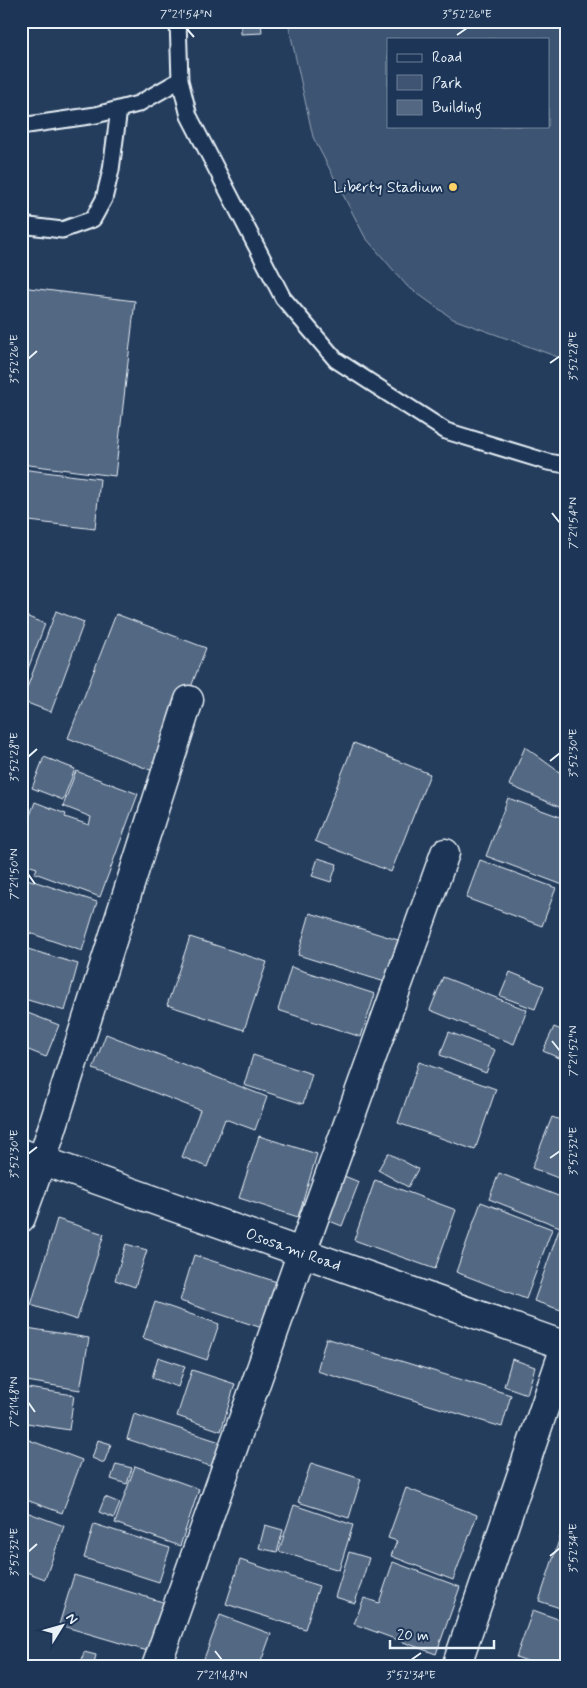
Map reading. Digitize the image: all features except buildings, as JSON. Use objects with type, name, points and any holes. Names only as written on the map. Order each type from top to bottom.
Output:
[{"type":"street","points":[[21,1218],[32,1156],[189,700]]},
{"type":"street","points":[[156,1667],[445,853]]},
{"type":"street","name":"Ososami Road","points":[[32,1156],[566,1345]]},
{"type":"street","points":[[456,1667],[566,1345]]},
{"type":"lane","points":[[178,21],[180,80],[189,116],[283,298],[336,360],[446,430],[548,462],[566,465]]},
{"type":"lane","points":[[21,126],[96,115],[138,104],[180,80]]},
{"type":"lane","points":[[21,225],[62,230],[93,219],[104,199],[111,170],[119,109]]},
{"type":"green space","name":"Liberty Stadium","points":[[290,21],[566,21],[566,360],[453,319],[407,286],[365,237],[313,137],[289,27]]},
{"type":"place","name":"Liberty Stadium","points":[[453,187]]}]
